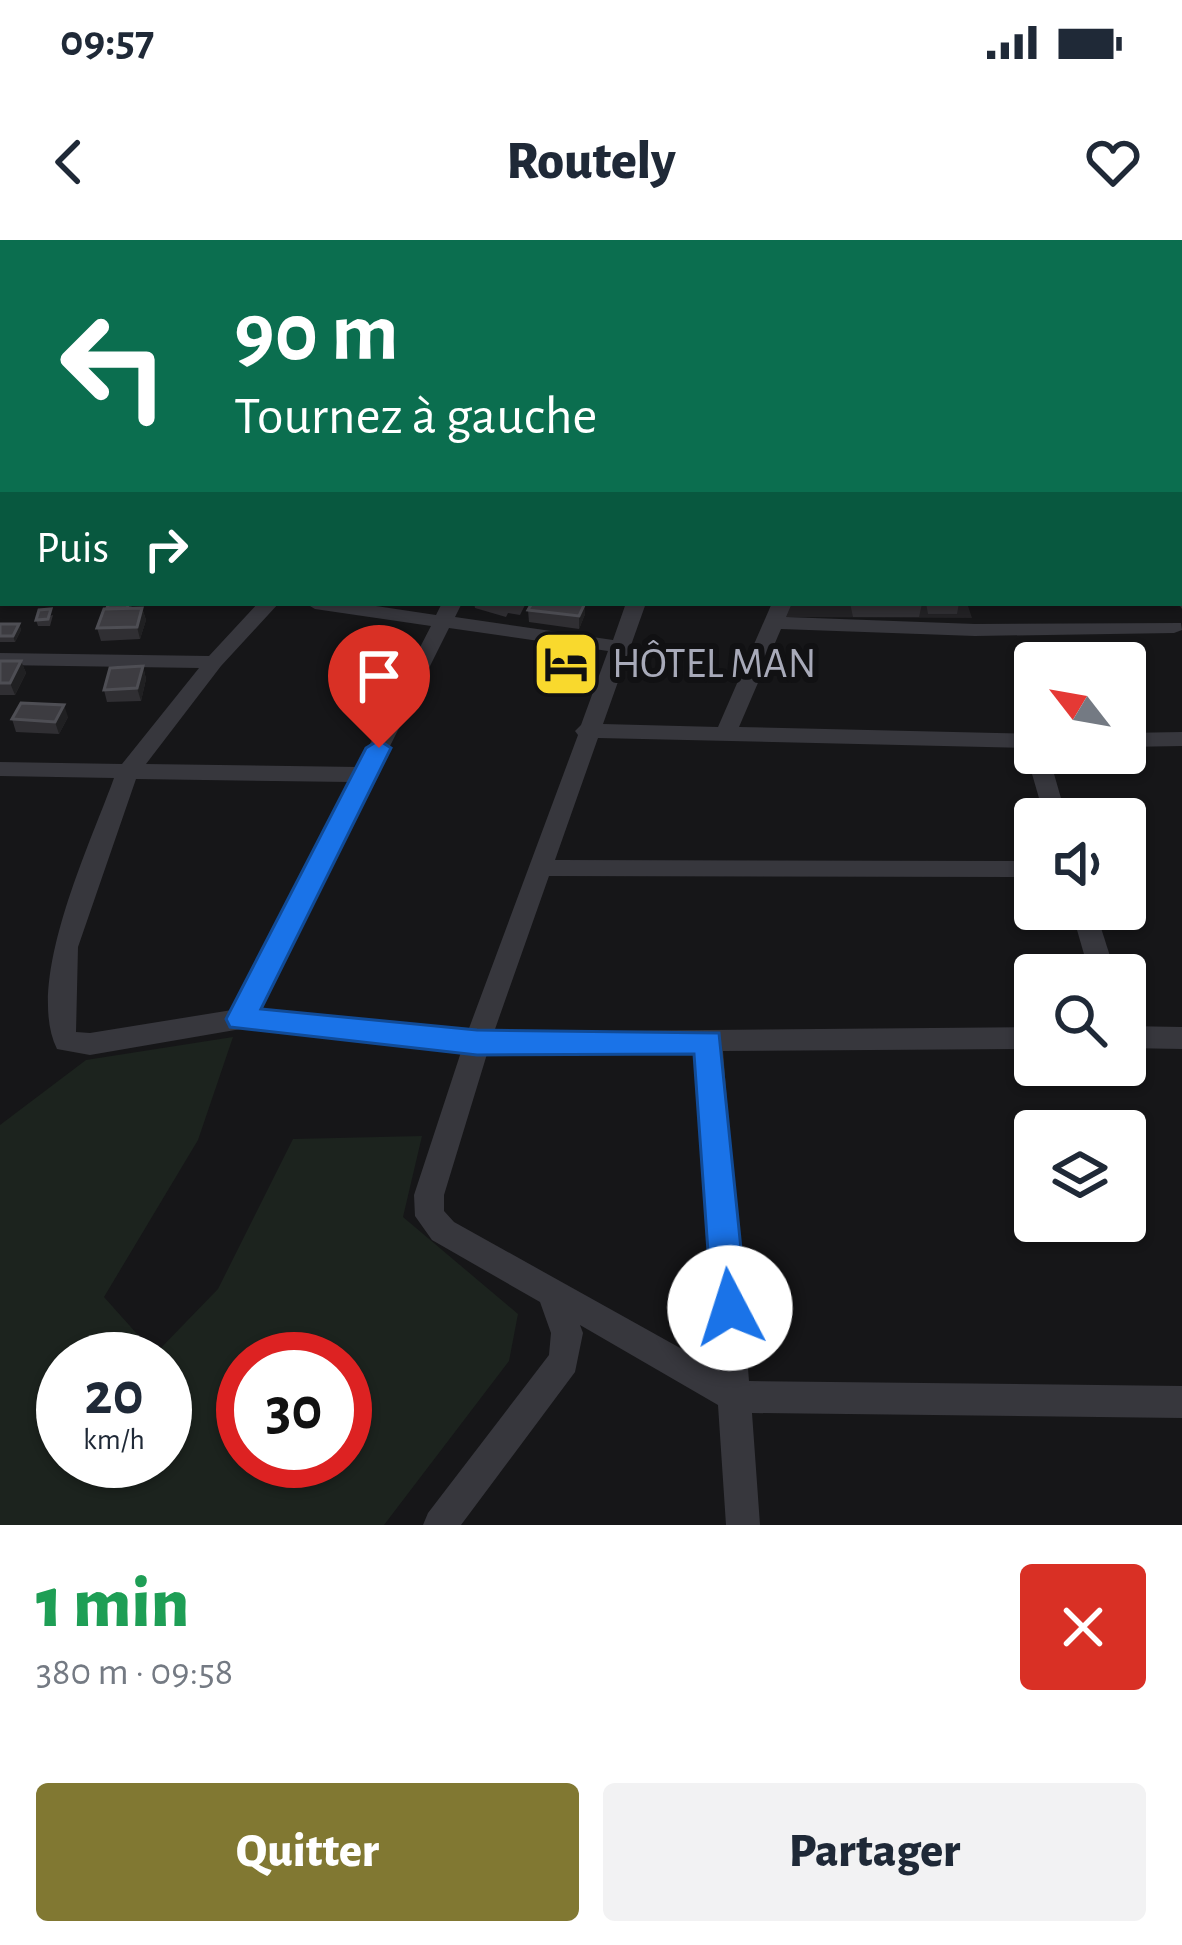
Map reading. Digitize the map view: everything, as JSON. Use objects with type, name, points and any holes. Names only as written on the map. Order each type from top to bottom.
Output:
[{"type":"street","points":[[265,606],[214,662],[128,773],[65,947],[61,1025],[66,1042],[90,1044],[241,1019],[477,1042],[1014,1038]]},
{"type":"street","points":[[354,606],[446,613],[620,647]]},
{"type":"street","points":[[635,606],[477,1042],[429,1195],[430,1216],[442,1231],[736,1397],[1182,1402]]},
{"type":"street","points":[[725,736],[778,613],[975,630],[1178,634],[1164,606]]},
{"type":"street","points":[[241,1019],[446,613]]},
{"type":"street","points":[[0,659],[214,662]]},
{"type":"street","points":[[586,731],[1014,744]]},
{"type":"street","points":[[1146,740],[1182,739]]},
{"type":"street","points":[[0,769],[365,775]]},
{"type":"street","points":[[540,868],[1014,869]]},
{"type":"street","points":[[1146,1037],[1182,1038]]},
{"type":"street","points":[[709,1042],[743,1525]]},
{"type":"street","points":[[440,1525],[564,1361],[567,1334],[553,1295]]},
{"type":"shaded area","points":[[786,606],[968,606],[972,618],[781,617]]},
{"type":"shaded area","points":[[233,1037],[198,1140],[104,1297],[135,1332],[36,1332],[36,1488],[192,1488],[192,1332],[176,1332],[218,1289],[293,1139],[422,1136],[403,1217],[518,1314],[509,1361],[384,1525],[0,1525],[0,1125],[86,1060]]},
{"type":"building","points":[[530,606],[584,606],[579,616],[528,610]]},
{"type":"building","points":[[142,608],[137,627],[97,628],[104,609]]},
{"type":"building","points":[[51,609],[48,619],[36,620],[39,610]]},
{"type":"building","points":[[0,624],[19,624],[13,636],[0,636]]},
{"type":"building","points":[[0,661],[21,661],[10,683],[0,683]]},
{"type":"building","points":[[143,666],[137,688],[104,690],[110,668]]},
{"type":"building","points":[[21,703],[64,705],[55,722],[12,719]]},
{"type":"place","name":"HÔTEL MAN","points":[[566,664]]},
{"type":"route","points":[[379,748],[241,1019],[477,1042],[709,1042],[730,1308]]}]
